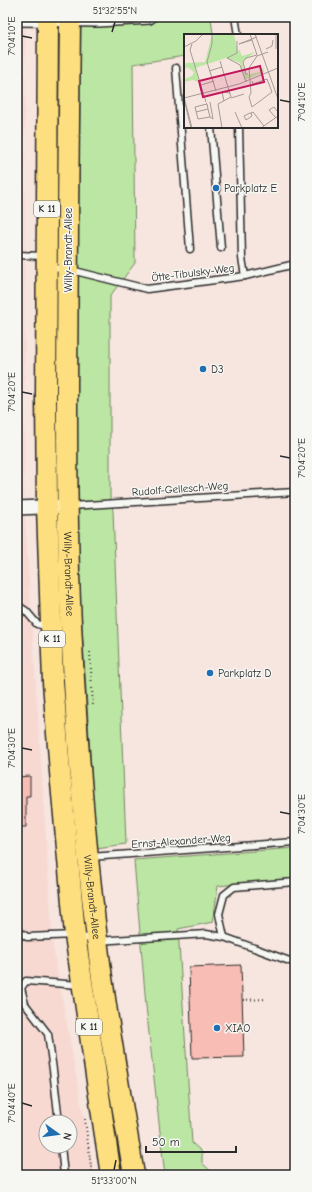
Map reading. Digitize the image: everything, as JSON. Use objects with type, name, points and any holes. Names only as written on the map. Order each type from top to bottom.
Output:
[{"type":"main road","name":"Willy-Brandt-Allee","points":[[48,18],[47,507],[54,697],[78,858],[97,941],[134,1175]]},
{"type":"main road","name":"Willy-Brandt-Allee","points":[[70,18],[67,269],[67,506],[76,708],[78,858],[75,935],[111,1175]]},
{"type":"street","points":[[17,19],[70,18],[98,20],[149,17]]},
{"type":"street","points":[[17,508],[67,506]]},
{"type":"lane","points":[[235,17],[238,34]]},
{"type":"lane","points":[[176,68],[190,249]]},
{"type":"lane","points":[[211,128],[221,248]]},
{"type":"lane","points":[[238,128],[242,258],[245,276]]},
{"type":"lane","name":"Ötte-Tibulsky-Weg","points":[[17,255],[47,262],[67,269],[147,288],[245,276],[295,264]]},
{"type":"lane","name":"Rudolf-Gellesch-Weg","points":[[67,506],[295,492]]},
{"type":"lane","points":[[17,605],[26,611],[37,624],[51,627]]},
{"type":"lane","name":"Ernst-Alexander-Weg","points":[[78,858],[295,842]]},
{"type":"lane","points":[[224,937],[219,914],[224,895],[234,887],[295,882]]},
{"type":"lane","points":[[17,930],[27,937],[75,935],[97,941],[206,934],[224,937],[295,964]]},
{"type":"lane","points":[[58,1114],[48,1034],[25,1004],[21,988],[26,981],[83,986]]},
{"type":"lane","points":[[62,1154],[64,1175]]},
{"type":"path","points":[[17,98],[17,106]]},
{"type":"path","points":[[89,649],[93,713]]},
{"type":"path","points":[[243,1000],[266,999]]},
{"type":"shaded area","points":[[17,17],[25,17],[24,504],[53,947],[94,1175],[17,1175]]},
{"type":"green space","points":[[81,17],[211,17],[213,34],[184,34],[184,56],[133,64],[135,263],[110,296],[110,496],[113,511],[126,844],[96,848],[75,514]]},
{"type":"green space","points":[[295,848],[295,878],[218,886],[213,922],[178,929],[192,1143],[202,1152],[202,1163],[215,1175],[166,1175],[146,1006],[134,860]]},
{"type":"building","points":[[30,776],[30,796],[26,796],[26,827],[17,827],[17,777]]},
{"type":"building","name":"XIAO","points":[[241,965],[244,1057],[192,1058],[189,967]]},
{"type":"place","name":"Parkplatz E","points":[[216,188]]},
{"type":"place","name":"D3","points":[[203,369]]},
{"type":"place","name":"Parkplatz D","points":[[210,673]]},
{"type":"place","name":"XIAO","points":[[217,1028]]}]
